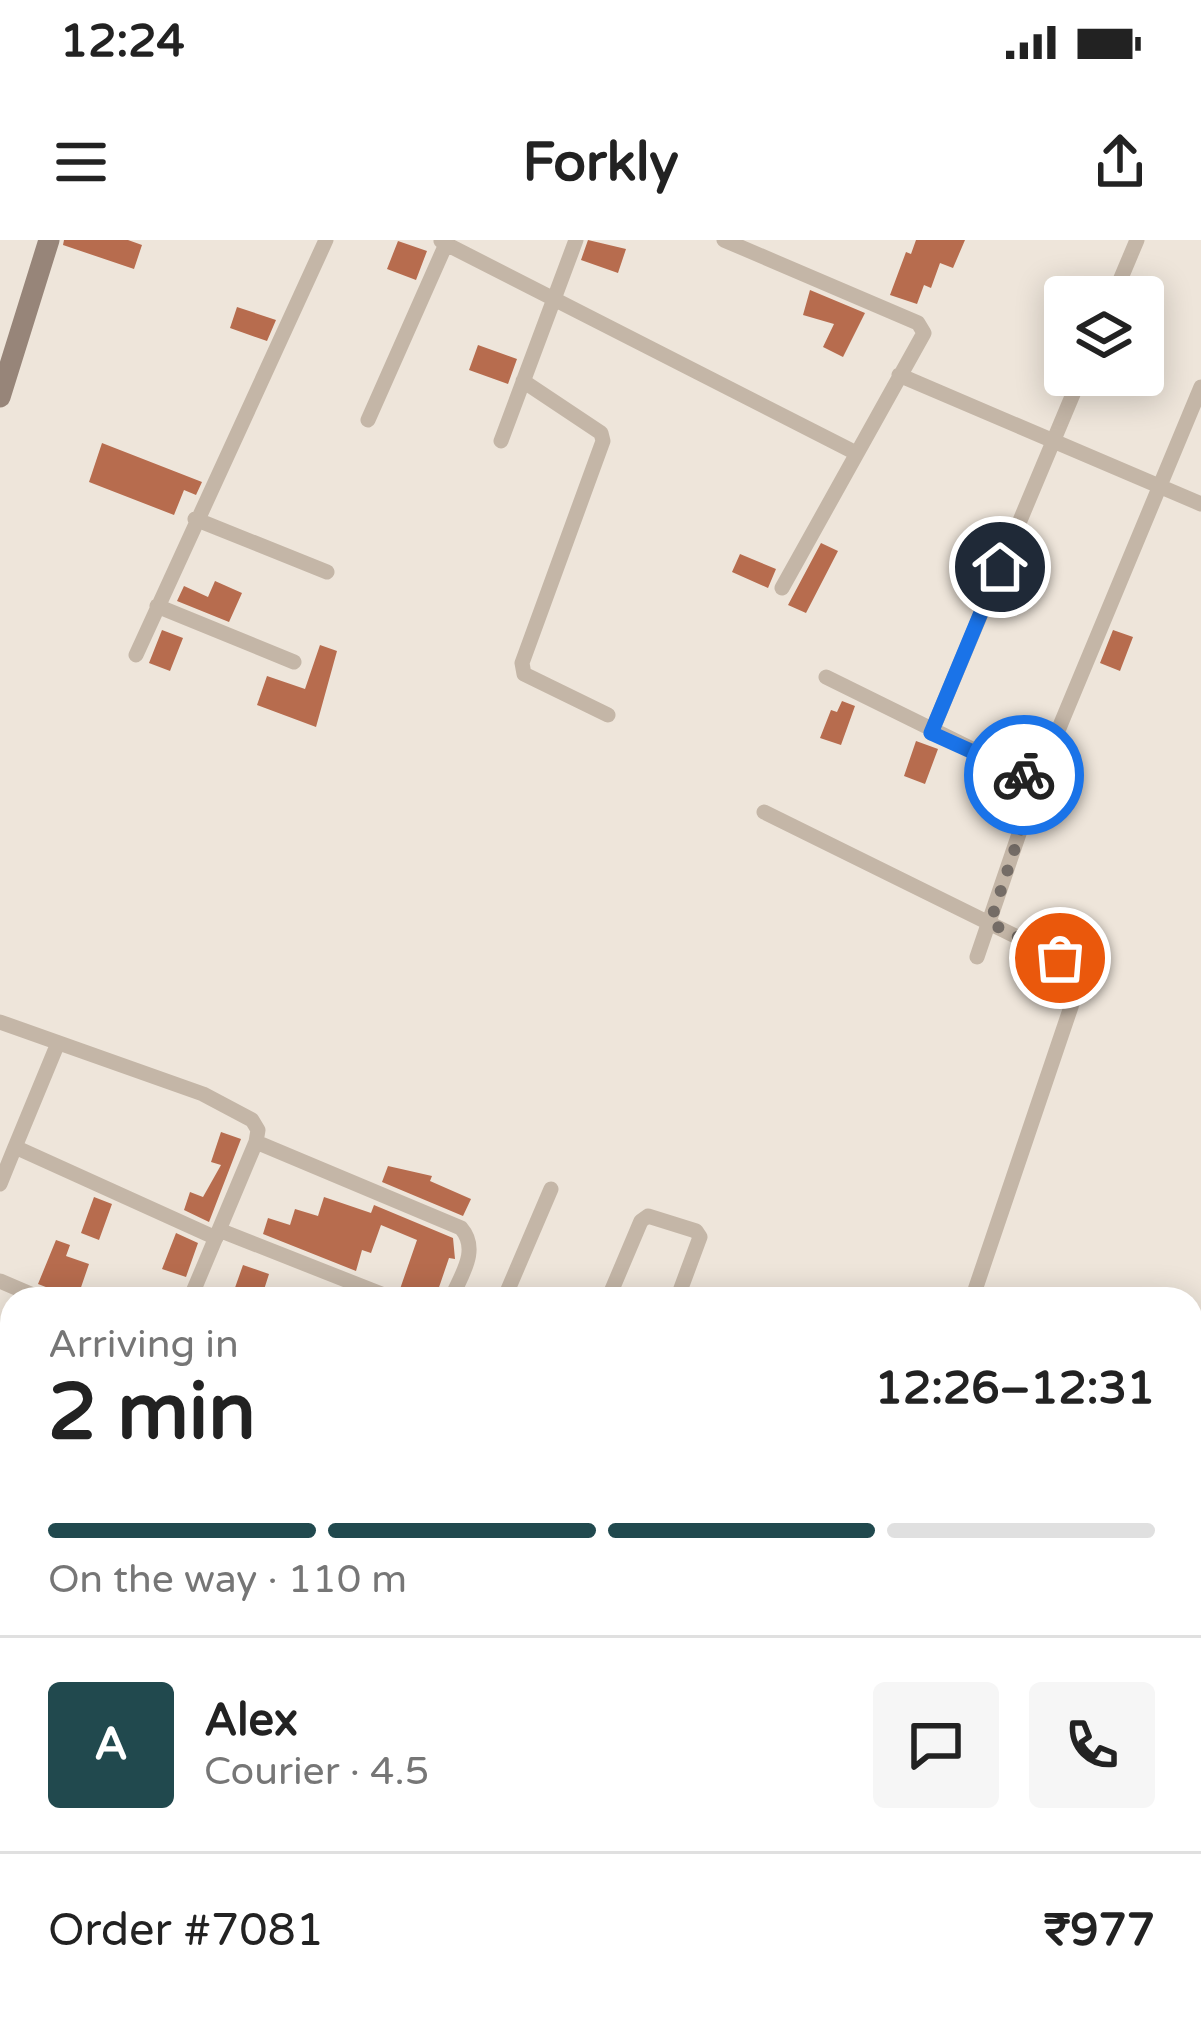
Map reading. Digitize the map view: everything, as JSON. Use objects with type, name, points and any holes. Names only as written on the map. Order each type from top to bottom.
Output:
[{"type":"main road","points":[[0,397],[49,240]]},
{"type":"street","points":[[136,656],[326,240]]},
{"type":"street","points":[[501,441],[576,240]]},
{"type":"street","points":[[724,240],[918,323],[923,337],[782,588]]},
{"type":"street","points":[[1121,276],[1136,240]]},
{"type":"street","points":[[368,420],[442,242],[856,453]]},
{"type":"street","points":[[899,375],[1201,504]]},
{"type":"street","points":[[523,381],[601,433],[603,441],[521,664],[524,674],[608,715]]},
{"type":"street","points":[[976,957],[1037,782],[1201,387]]},
{"type":"street","points":[[931,733],[1072,396]]},
{"type":"street","points":[[195,519],[327,572]]},
{"type":"street","points":[[157,606],[294,662]]},
{"type":"street","points":[[826,677],[1037,782]]},
{"type":"street","points":[[764,812],[1060,958],[1072,974],[1076,994],[976,1287]]},
{"type":"street","points":[[0,1022],[203,1094],[241,1112],[258,1130],[195,1287]]},
{"type":"street","points":[[0,1184],[58,1043]]},
{"type":"street","points":[[256,1142],[461,1228],[470,1238],[471,1251],[456,1287]]},
{"type":"street","points":[[15,1147],[218,1234],[362,1287]]},
{"type":"street","points":[[509,1287],[551,1189]]},
{"type":"street","points":[[613,1287],[641,1220],[648,1216],[696,1231],[700,1237],[681,1287]]},
{"type":"building","points":[[64,240],[128,240],[142,245],[134,269],[63,245]]},
{"type":"building","points":[[588,240],[626,249],[618,273],[581,260]]},
{"type":"building","points":[[916,240],[965,240],[953,268],[940,263],[931,288],[924,285],[917,304],[890,295],[906,252],[911,254]]},
{"type":"building","points":[[398,241],[427,251],[416,280],[387,269]]},
{"type":"building","points":[[810,290],[865,313],[843,357],[823,347],[834,324],[803,315]]},
{"type":"building","points":[[237,307],[276,320],[267,341],[230,328]]},
{"type":"building","points":[[478,345],[517,359],[508,384],[469,370]]},
{"type":"building","points":[[102,443],[202,482],[196,495],[184,490],[174,515],[89,482]]},
{"type":"building","points":[[821,543],[838,551],[806,613],[788,605]]},
{"type":"building","points":[[740,554],[776,569],[768,588],[732,572]]},
{"type":"building","points":[[215,581],[242,593],[229,622],[177,601],[184,586],[208,597]]},
{"type":"building","points":[[162,630],[183,638],[170,671],[149,663]]},
{"type":"building","points":[[1113,630],[1133,637],[1120,671],[1100,663]]},
{"type":"building","points":[[320,645],[337,651],[316,727],[257,705],[267,676],[305,689]]},
{"type":"building","points":[[842,701],[855,706],[841,745],[820,738],[831,710],[837,712]]},
{"type":"building","points":[[916,741],[938,749],[925,784],[904,776]]},
{"type":"building","points":[[221,1132],[241,1139],[209,1222],[184,1210],[190,1192],[203,1197],[221,1165],[211,1162]]},
{"type":"building","points":[[388,1166],[432,1176],[430,1181],[471,1199],[463,1216],[382,1182]]},
{"type":"building","points":[[94,1197],[112,1204],[99,1240],[81,1233]]},
{"type":"building","points":[[324,1197],[371,1213],[374,1205],[453,1238],[455,1259],[449,1258],[439,1287],[401,1287],[417,1240],[381,1225],[371,1253],[362,1250],[356,1271],[263,1234],[268,1218],[290,1225],[295,1209],[318,1216]]},
{"type":"building","points":[[176,1233],[198,1243],[186,1277],[162,1269]]},
{"type":"building","points":[[56,1240],[70,1245],[66,1256],[89,1264],[81,1287],[38,1284]]},
{"type":"building","points":[[243,1265],[269,1274],[265,1287],[235,1287]]},
{"type":"way so far","points":[[1024,775],[1037,782],[990,923],[1060,958]]},
{"type":"route","points":[[1000,567],[931,733],[1024,775]]}]
